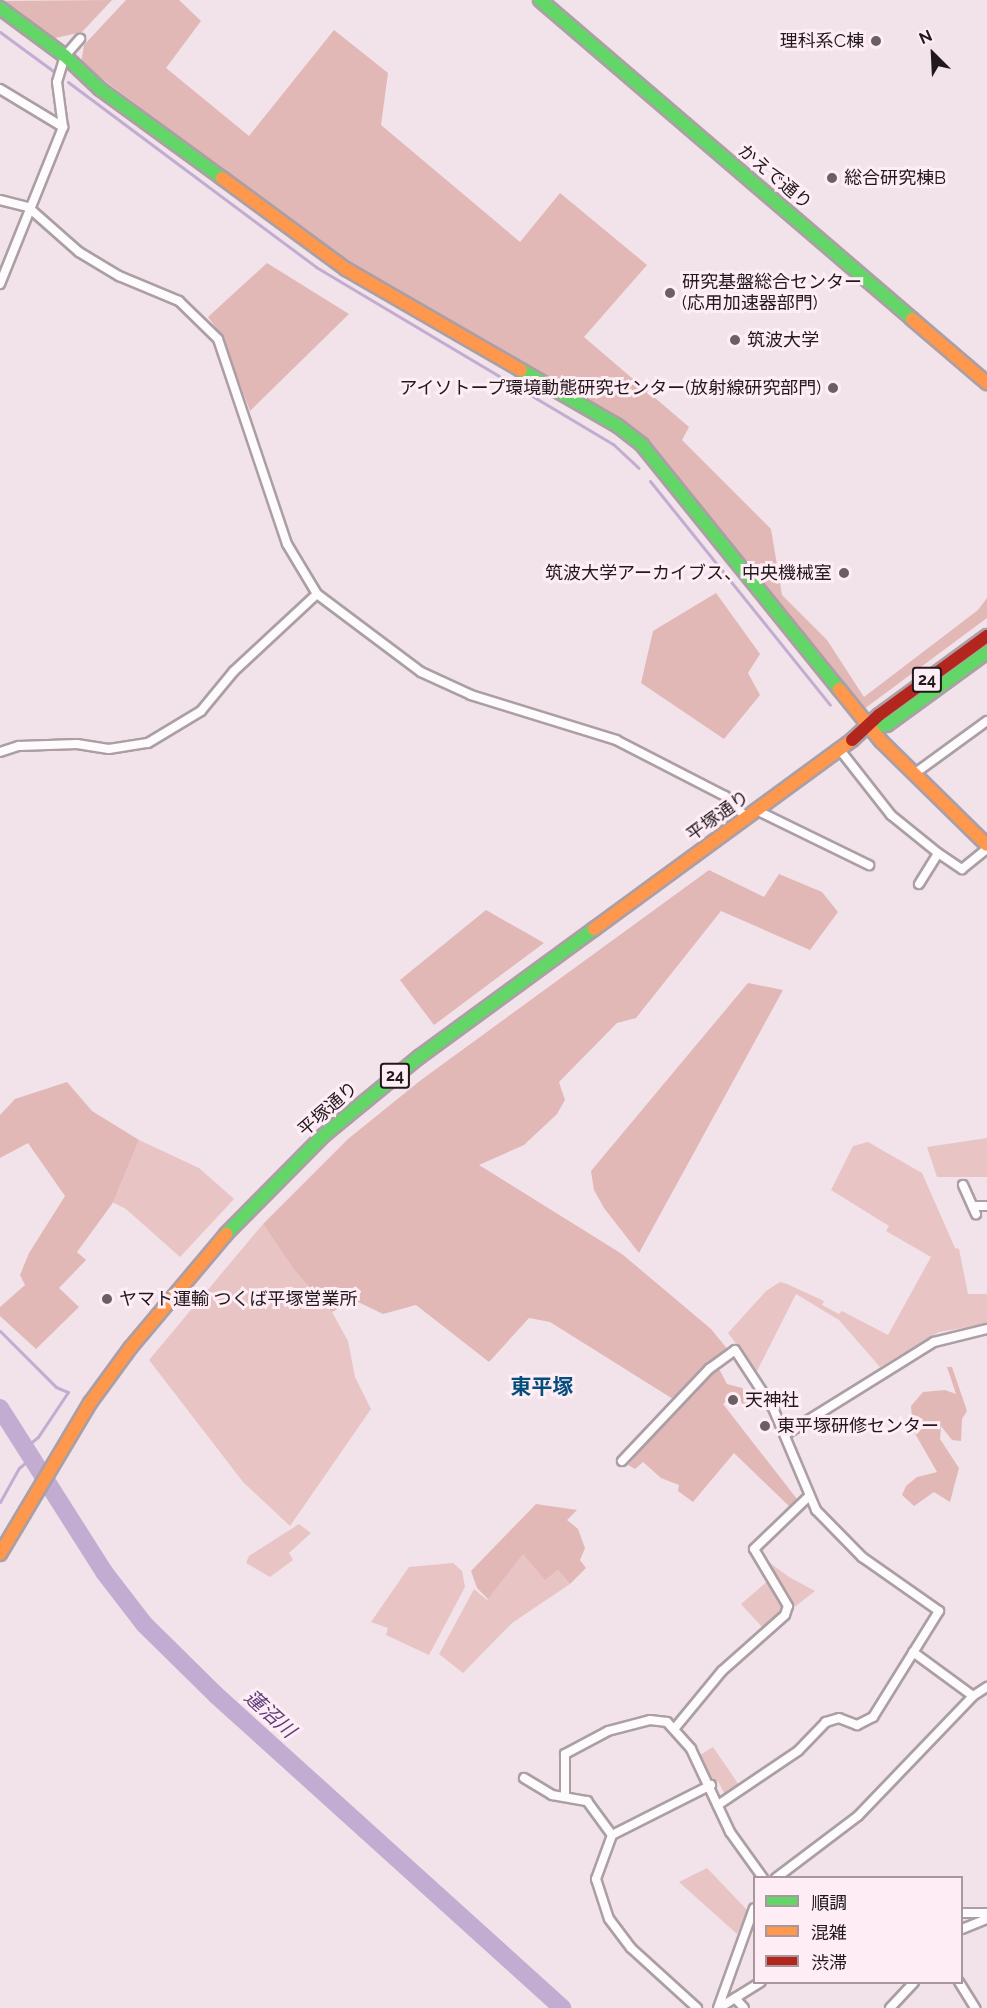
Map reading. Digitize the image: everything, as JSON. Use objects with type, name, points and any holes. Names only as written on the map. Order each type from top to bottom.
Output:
[{"type":"street","name":"かえで通り","points":[[540,0],[987,383]]},
{"type":"street","points":[[0,8],[65,56],[100,89],[346,269],[618,426],[642,445],[870,728],[987,847],[962,868],[938,853],[891,815],[840,750]]},
{"type":"street","points":[[0,284],[28,207],[63,127],[57,82],[65,56],[80,39]]},
{"type":"street","points":[[0,89],[63,127]]},
{"type":"street","points":[[0,200],[28,207],[79,252],[119,276],[179,302],[218,339],[287,544],[316,594],[421,672],[471,695],[616,740],[724,796],[751,813],[869,865]]},
{"type":"street","points":[[0,752],[19,746],[77,744],[109,749],[148,743],[201,711],[234,671],[316,594]]},
{"type":"street","name":"平塚通り","points":[[0,1554],[50,1466],[90,1403],[168,1300],[250,1208],[324,1135],[419,1057],[870,728],[879,715],[987,636]]},
{"type":"street","name":"平塚通り","points":[[870,728],[887,725],[987,652]]},
{"type":"street","points":[[914,774],[987,721]]},
{"type":"street","points":[[919,884],[938,853]]},
{"type":"street","points":[[963,1185],[974,1210],[987,1206]]},
{"type":"street","points":[[786,1434],[934,1342],[987,1329]]},
{"type":"street","points":[[622,1461],[709,1369],[735,1350],[786,1434],[816,1510],[852,1548],[938,1609],[939,1615],[873,1717],[857,1725],[839,1718],[826,1722],[798,1750],[718,1805]]},
{"type":"street","points":[[675,1728],[722,1671],[785,1614],[788,1606],[754,1548],[809,1496]]},
{"type":"street","points":[[913,1652],[973,1696]]},
{"type":"street","points":[[779,1876],[858,1816],[973,1696],[987,1687]]},
{"type":"street","points":[[565,1796],[562,1758],[581,1743],[608,1731],[650,1720],[667,1722],[675,1728],[711,1785],[730,1832],[762,1876]]},
{"type":"street","points":[[524,1778],[543,1791],[587,1801],[612,1835]]},
{"type":"street","points":[[697,2008],[631,1948],[609,1919],[596,1879],[612,1835],[711,1785]]},
{"type":"street","points":[[719,2008],[753,1911]]},
{"type":"street","points":[[963,1913],[987,1913]]},
{"type":"street","points":[[963,1929],[987,1919]]},
{"type":"street","points":[[719,2008],[759,1984]]},
{"type":"street","points":[[890,2008],[913,1984]]},
{"type":"street","points":[[960,1984],[975,2008]]},
{"type":"street","points":[[735,1998],[744,2008]]},
{"type":"shaded area","points":[[112,0],[82,32],[51,39],[0,1]]},
{"type":"shaded area","points":[[126,0],[179,0],[201,21],[166,68],[249,136],[334,30],[388,73],[381,125],[520,242],[560,193],[647,265],[584,337],[689,427],[682,440],[771,529],[782,595],[827,640],[864,697],[978,610],[987,598],[987,618],[864,709],[625,422],[341,258],[81,63],[84,45]]},
{"type":"shaded area","points":[[267,263],[349,314],[250,411],[222,336],[208,317]]},
{"type":"shaded area","points":[[716,593],[760,654],[748,673],[760,695],[724,739],[641,683],[653,631]]},
{"type":"shaded area","points":[[709,870],[764,897],[779,874],[822,892],[838,912],[810,950],[721,911],[636,1018],[617,1023],[559,1082],[565,1100],[557,1114],[524,1145],[479,1165],[622,1254],[711,1329],[729,1351],[702,1369],[673,1399],[550,1322],[529,1318],[489,1362],[416,1305],[383,1314],[354,1300],[332,1312],[294,1270],[263,1224],[348,1139],[421,1080]]},
{"type":"shaded area","points":[[486,910],[544,943],[434,1025],[400,980]]},
{"type":"shaded area","points":[[748,983],[783,990],[639,1253],[604,1208],[594,1190],[591,1171]]},
{"type":"shaded area","points":[[67,1082],[92,1111],[139,1140],[112,1204],[77,1252],[86,1260],[59,1288],[79,1307],[36,1349],[0,1316],[0,1307],[25,1285],[20,1275],[29,1253],[65,1196],[28,1143],[0,1158],[0,1115],[15,1099]]},
{"type":"shaded area","points":[[987,1138],[987,1177],[937,1177],[927,1147]]},
{"type":"shaded area","points":[[139,1140],[199,1168],[234,1199],[180,1257],[126,1209],[112,1202]]},
{"type":"shaded area","points":[[868,1142],[922,1173],[955,1248],[959,1249],[968,1294],[987,1294],[987,1324],[939,1332],[880,1367],[839,1320],[796,1294],[757,1371],[728,1333],[766,1291],[780,1282],[787,1284],[824,1301],[822,1305],[839,1314],[842,1311],[888,1335],[931,1257],[886,1231],[889,1226],[831,1190],[853,1146]]},
{"type":"shaded area","points":[[263,1224],[294,1270],[332,1312],[348,1341],[355,1377],[371,1409],[290,1526],[243,1482],[149,1360]]},
{"type":"shaded area","points":[[718,1367],[727,1384],[742,1388],[747,1395],[748,1409],[734,1395],[723,1404],[797,1499],[790,1507],[734,1453],[693,1502],[678,1491],[679,1485],[661,1478],[643,1462],[635,1469],[628,1465],[705,1376]]},
{"type":"shaded area","points":[[947,1367],[952,1367],[967,1411],[962,1419],[961,1441],[952,1440],[941,1426],[940,1439],[959,1468],[950,1502],[934,1492],[914,1506],[902,1495],[906,1486],[917,1477],[937,1472],[913,1430],[911,1406],[923,1392],[945,1390],[956,1394]]},
{"type":"shaded area","points":[[536,1504],[577,1510],[567,1520],[578,1529],[585,1548],[580,1560],[586,1568],[570,1584],[558,1570],[545,1580],[523,1554],[488,1599],[477,1588],[471,1571]]},
{"type":"shaded area","points":[[299,1524],[311,1533],[289,1553],[293,1560],[270,1577],[246,1563],[249,1556]]},
{"type":"shaded area","points":[[523,1553],[545,1579],[558,1570],[570,1584],[512,1623],[463,1673],[439,1654],[474,1589],[487,1600]]},
{"type":"shaded area","points":[[453,1563],[462,1571],[465,1587],[429,1655],[386,1635],[388,1628],[371,1622],[409,1567]]},
{"type":"shaded area","points":[[770,1563],[789,1577],[815,1591],[792,1609]]},
{"type":"shaded area","points":[[769,1580],[784,1607],[763,1628],[741,1604]]},
{"type":"shaded area","points":[[713,1747],[739,1785],[725,1795],[718,1781],[713,1782],[700,1755]]},
{"type":"shaded area","points":[[707,1868],[748,1911],[737,1934],[679,1882]]},
{"type":"waterway","points":[[0,32],[53,71]]},
{"type":"waterway","points":[[68,82],[316,267],[613,444],[639,468]]},
{"type":"waterway","points":[[650,481],[830,705]]},
{"type":"waterway","points":[[0,1331],[56,1387],[68,1392],[38,1437],[25,1447]]},
{"type":"waterway","name":"蓮沼川","points":[[0,1408],[104,1572],[144,1624],[216,1695],[563,2008]]},
{"type":"waterway","points":[[0,1502],[19,1468],[31,1458]]},
{"type":"traffic: fast","points":[[540,0],[912,319]]},
{"type":"traffic: fast","points":[[0,8],[65,56],[100,89],[222,178]]},
{"type":"traffic: fast","points":[[521,370],[618,426],[642,445],[839,689]]},
{"type":"traffic: fast","points":[[870,727],[887,725],[987,652]]},
{"type":"traffic: fast","points":[[226,1234],[324,1135],[419,1057],[594,929]]},
{"type":"traffic: slow","points":[[222,178],[346,269],[521,370]]},
{"type":"traffic: slow","points":[[912,319],[987,383]]},
{"type":"traffic: slow","points":[[839,689],[881,741],[987,845]]},
{"type":"traffic: slow","points":[[594,929],[852,740]]},
{"type":"traffic: slow","points":[[0,1554],[90,1403],[131,1347],[226,1234]]},
{"type":"traffic: jam","points":[[852,740],[879,715],[987,636]]},
{"type":"place","name":"理科系C棟","points":[[876,41]]},
{"type":"place","name":"総合研究棟B","points":[[832,178]]},
{"type":"place","name":"研究基盤総合センター (応用加速器部門)","points":[[670,293]]},
{"type":"place","name":"筑波大学","points":[[735,340]]},
{"type":"place","name":"アイソトープ環境動態研究センター(放射線研究部門)","points":[[833,388]]},
{"type":"place","name":"筑波大学アーカイブス、中央機械室","points":[[844,573]]},
{"type":"place","name":"ヤマト運輸 つくば平塚営業所","points":[[107,1299]]},
{"type":"place","name":"天神社","points":[[733,1400]]},
{"type":"place","name":"東平塚研修センター","points":[[765,1426]]},
{"type":"district","name":"東平塚","points":[[542,1387]]}]
